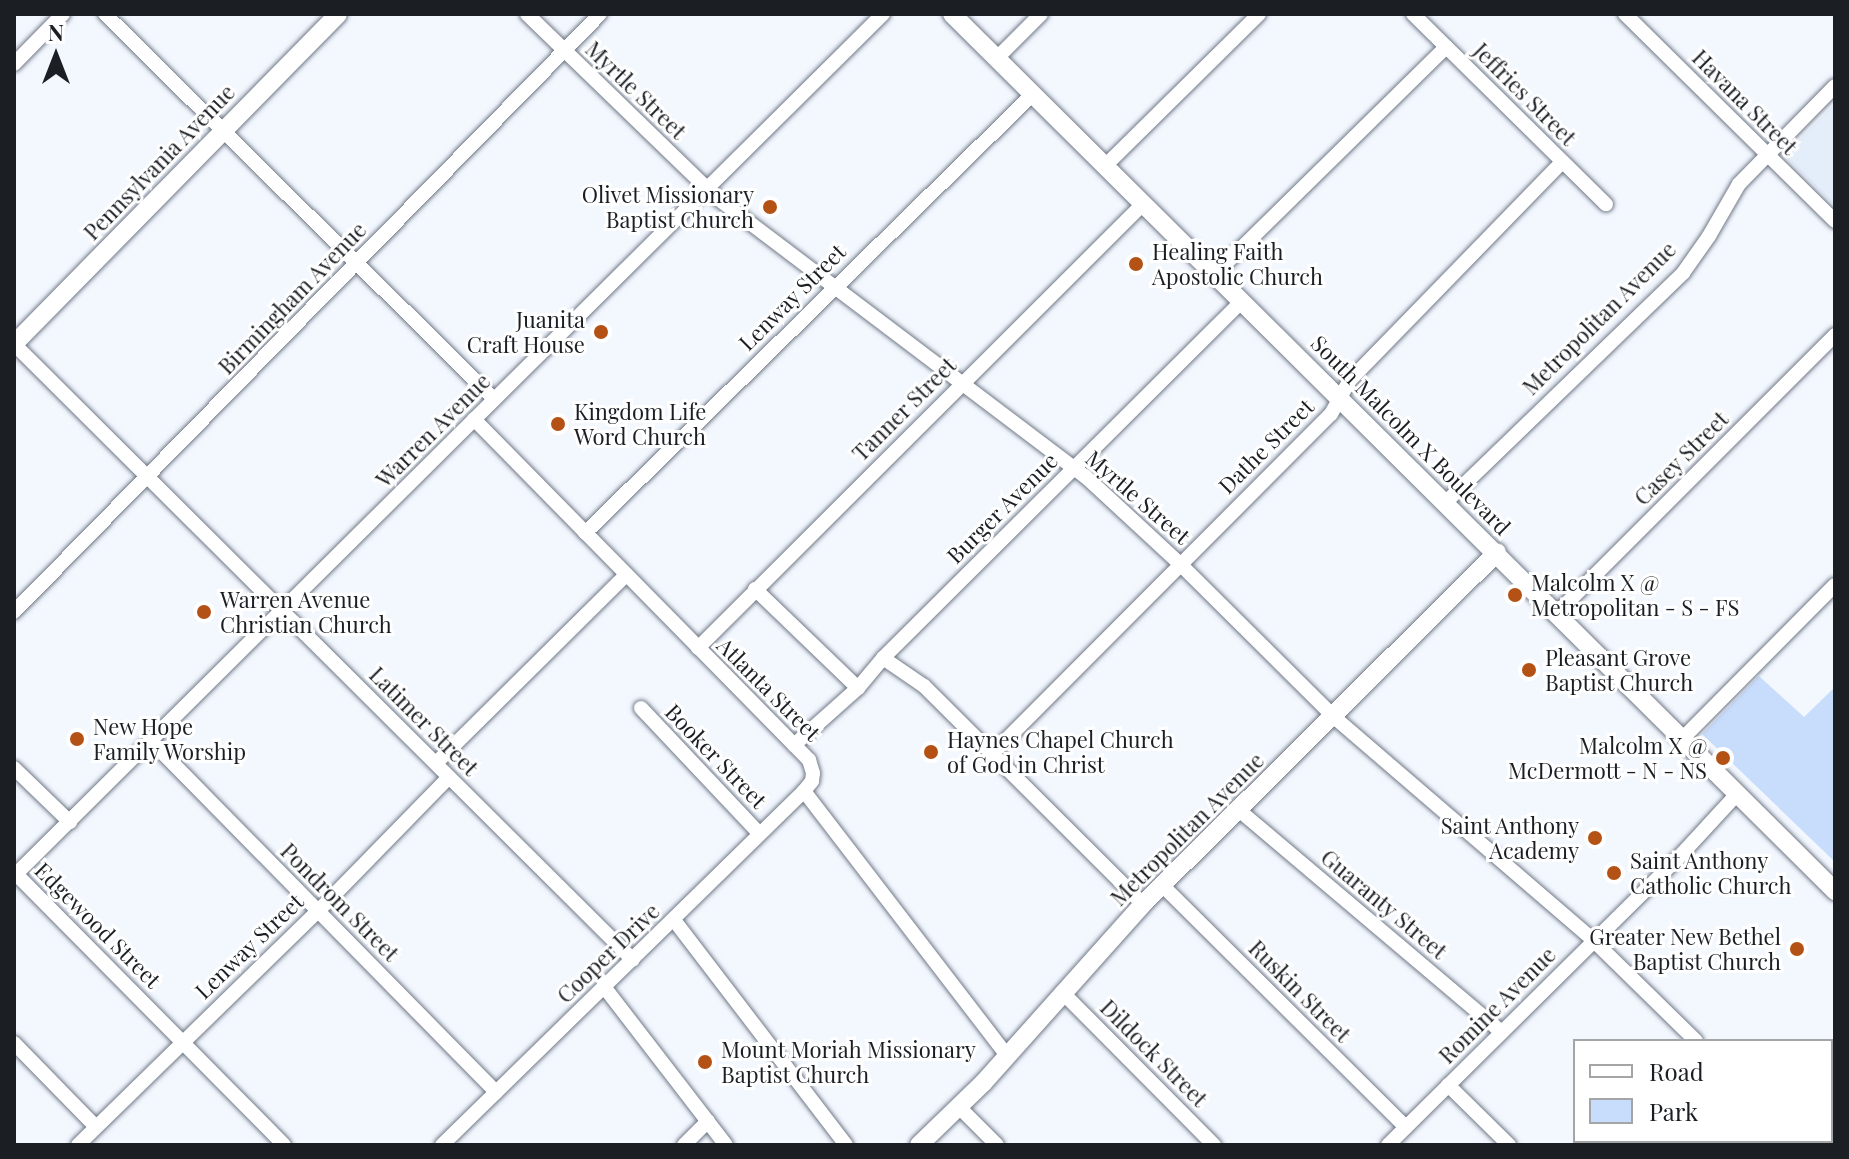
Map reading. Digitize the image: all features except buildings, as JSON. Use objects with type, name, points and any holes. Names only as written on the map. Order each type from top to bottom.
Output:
[{"type":"street","points":[[14,64],[63,14]]},
{"type":"street","points":[[105,14],[494,399]]},
{"type":"street","name":"Pennsylvania Avenue","points":[[14,344],[338,14]]},
{"type":"street","name":"Myrtle Street","points":[[527,14],[707,189],[833,288],[1074,468],[1180,564],[1334,717],[1593,940],[1694,1039]]},
{"type":"street","name":"Birmingham Avenue","points":[[14,612],[600,14]]},
{"type":"street","name":"Warren Avenue","points":[[15,875],[283,613],[883,14]]},
{"type":"street","name":"South Malcolm X Boulevard","points":[[952,14],[1835,891]]},
{"type":"street","points":[[997,58],[1041,14]]},
{"type":"street","points":[[1106,165],[1259,14]]},
{"type":"street","name":"Jeffries Street","points":[[1413,14],[1606,204]]},
{"type":"street","name":"Havana Street","points":[[1625,14],[1835,221]]},
{"type":"street","points":[[1215,274],[1446,47]]},
{"type":"street","name":"Metropolitan Avenue","points":[[1446,502],[1683,273],[1739,184],[1835,86]]},
{"type":"street","name":"Lenway Street","points":[[585,533],[1033,94]]},
{"type":"street","name":"Dathe Street","points":[[992,754],[1331,414],[1350,380],[1562,162]]},
{"type":"street","name":"Tanner Street","points":[[698,648],[1144,203]]},
{"type":"street","name":"Burger Avenue","points":[[794,745],[858,688],[883,658],[1242,301]]},
{"type":"street","name":"Casey Street","points":[[1557,613],[1835,335]]},
{"type":"street","name":"Latimer Street","points":[[14,344],[150,475],[283,613],[633,960]]},
{"type":"street","name":"Atlanta Street","points":[[474,419],[809,760],[812,781],[804,791]]},
{"type":"street","name":"Metropolitan Avenue","points":[[919,1145],[960,1108],[1143,904],[1497,553]]},
{"type":"street","points":[[436,763],[626,575]]},
{"type":"street","points":[[1682,739],[1835,585]]},
{"type":"street","points":[[755,589],[858,688]]},
{"type":"street","points":[[883,658],[924,686],[1143,904]]},
{"type":"street","name":"Booker Street","points":[[641,708],[759,833]]},
{"type":"street","name":"Pondrom Street","points":[[152,742],[496,1092]]},
{"type":"street","points":[[14,768],[70,822]]},
{"type":"street","name":"Lenway Street","points":[[78,1145],[449,777]]},
{"type":"street","points":[[804,791],[1007,1056]]},
{"type":"street","name":"Cooper Drive","points":[[442,1145],[804,791]]},
{"type":"street","name":"Romine Avenue","points":[[1388,1145],[1738,793]]},
{"type":"street","name":"Guaranty Street","points":[[1240,811],[1500,1031]]},
{"type":"street","name":"Edgewood Street","points":[[15,875],[284,1145]]},
{"type":"street","name":"Ruskin Street","points":[[1163,886],[1406,1127]]},
{"type":"street","points":[[674,920],[846,1145]]},
{"type":"street","points":[[605,988],[726,1145]]},
{"type":"street","name":"Dildock Street","points":[[1062,992],[1214,1145]]},
{"type":"street","points":[[14,1043],[96,1127]]},
{"type":"street","points":[[1448,1085],[1509,1145]]},
{"type":"street","points":[[960,1108],[997,1145]]},
{"type":"street","points":[[684,1145],[708,1121]]},
{"type":"shaded area","points":[[1835,104],[1835,206],[1784,155]]},
{"type":"green space","points":[[1759,676],[1804,717],[1835,687],[1835,862],[1702,734]]},
{"type":"place","name":"Olivet Missionary Baptist Church","points":[[770,207]]},
{"type":"place","name":"Healing Faith Apostolic Church","points":[[1136,264]]},
{"type":"place","name":"Juanita Craft House","points":[[601,332]]},
{"type":"place","name":"Kingdom Life Word Church","points":[[558,424]]},
{"type":"place","name":"Malcolm X @ Metropolitan - S - FS","points":[[1515,595]]},
{"type":"place","name":"Warren Avenue Christian Church","points":[[204,612]]},
{"type":"place","name":"Pleasant Grove Baptist Church","points":[[1529,670]]},
{"type":"place","name":"New Hope Family Worship","points":[[77,739]]},
{"type":"place","name":"Haynes Chapel Church of God in Christ","points":[[931,752]]},
{"type":"place","name":"Malcolm X @ McDermott - N - NS","points":[[1723,758]]},
{"type":"place","name":"Saint Anthony Academy","points":[[1595,838]]},
{"type":"place","name":"Saint Anthony Catholic Church","points":[[1614,873]]},
{"type":"place","name":"Greater New Bethel Baptist Church","points":[[1797,949]]},
{"type":"place","name":"Mount Moriah Missionary Baptist Church","points":[[705,1062]]}]
